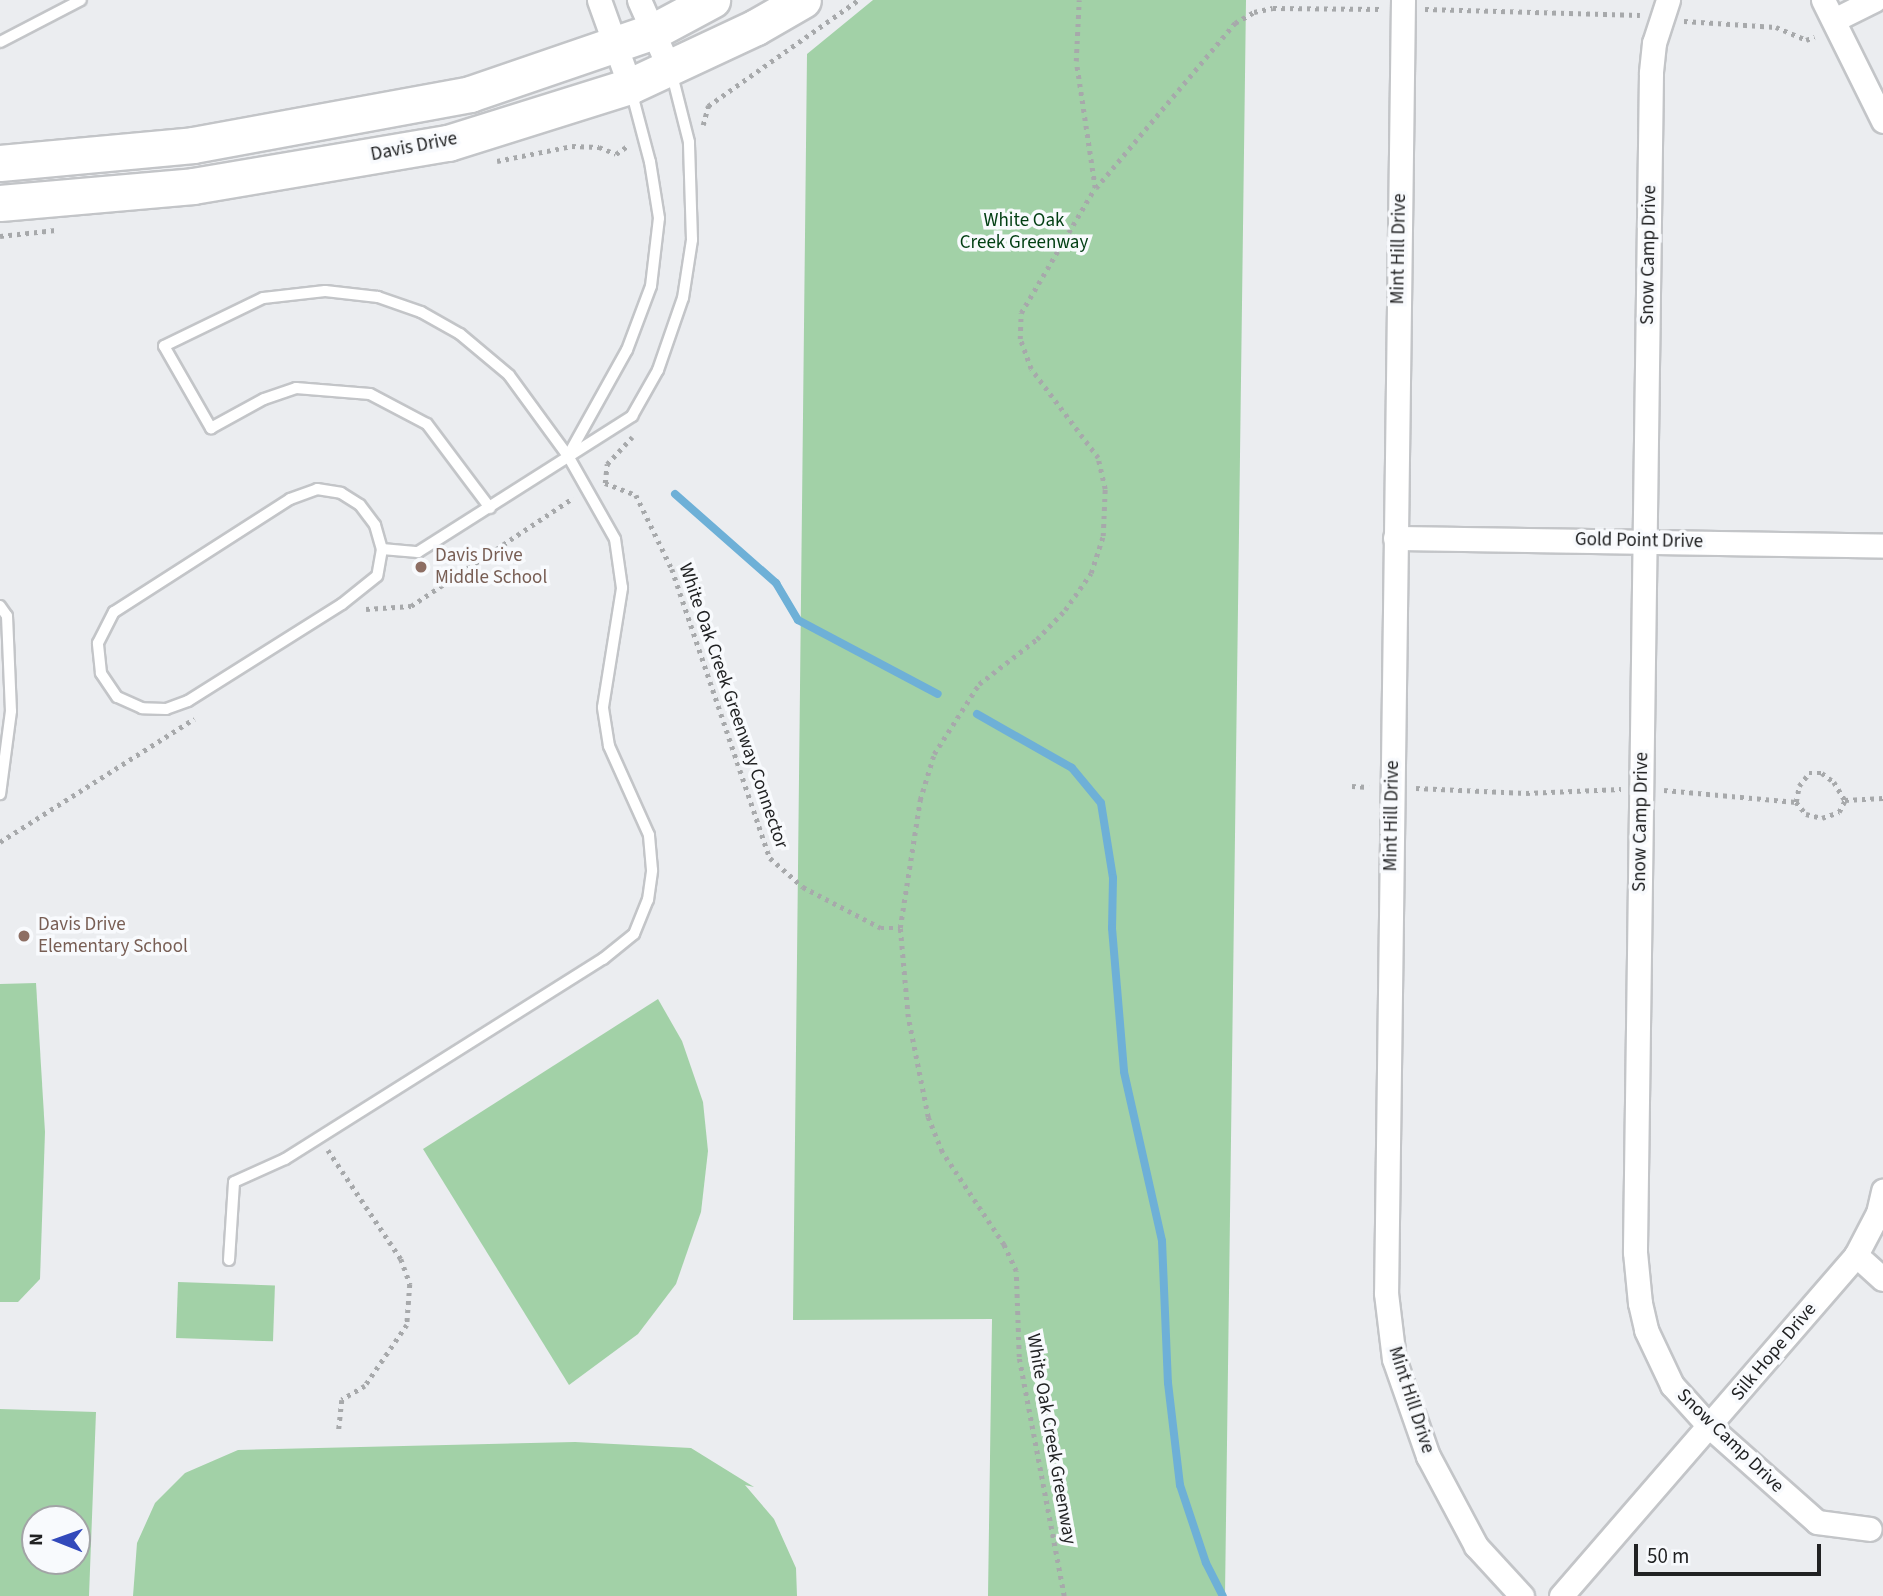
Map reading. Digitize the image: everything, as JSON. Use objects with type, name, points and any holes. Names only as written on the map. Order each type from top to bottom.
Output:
[{"type":"main road","points":[[0,163],[193,145],[470,94],[654,31],[712,0]]},
{"type":"main road","name":"Davis Drive","points":[[0,203],[193,186],[448,143],[630,86],[670,70],[803,0]]},
{"type":"street","points":[[599,0],[630,86]]},
{"type":"street","points":[[639,0],[670,70]]},
{"type":"street","points":[[1874,0],[1828,10],[1883,121]]},
{"type":"street","name":"Mint Hill Drive","points":[[1409,6],[1395,538],[1385,1263],[1389,1325],[1416,1428],[1446,1494],[1476,1546],[1522,1596]]},
{"type":"street","name":"Snow Camp Drive","points":[[1664,9],[1651,73],[1635,1252],[1640,1303],[1657,1355],[1672,1385],[1710,1427],[1816,1522],[1870,1529]]},
{"type":"street","name":"Gold Point Drive","points":[[1395,538],[1883,546]]},
{"type":"street","name":"Silk Hope Drive","points":[[1561,1596],[1710,1427],[1856,1255],[1878,1213],[1883,1191]]},
{"type":"street","points":[[1856,1255],[1883,1279]]},
{"type":"lane","points":[[0,42],[81,0]]},
{"type":"lane","points":[[382,549],[418,552],[632,416],[658,370],[683,298],[692,240],[693,191],[689,142],[670,70]]},
{"type":"lane","points":[[568,456],[627,350],[651,286],[659,218],[650,162],[630,86]]},
{"type":"lane","points":[[229,1260],[234,1182],[320,1137],[603,959],[634,934],[648,900],[652,870],[649,835],[609,746],[603,707],[622,589],[615,539],[568,456],[500,367],[460,334],[421,312],[378,297],[325,291],[263,298],[164,346],[211,428],[264,399],[296,388],[370,394],[427,425],[490,508]]},
{"type":"lane","points":[[317,489],[341,493],[360,505],[375,525],[382,549],[377,576],[342,604],[188,701],[166,709],[142,708],[117,696],[101,673],[98,643],[114,612],[290,499],[317,489]]},
{"type":"lane","points":[[0,606],[7,615],[11,710],[0,794]]},
{"type":"path","points":[[708,106],[858,0]]},
{"type":"path","points":[[1079,0],[1076,61],[1095,188]]},
{"type":"path","points":[[1095,188],[1235,23],[1254,12],[1273,8],[1409,6],[1664,9]]},
{"type":"path","points":[[1698,24],[1776,27],[1805,40],[1826,33],[1828,10]]},
{"type":"path","name":"White Oak Creek Greenway","points":[[1064,1596],[1019,1357],[1016,1270],[1004,1245],[942,1152],[928,1117],[906,1007],[900,928],[920,800],[934,754],[979,684],[1037,639],[1065,610],[1091,573],[1103,536],[1105,489],[1098,457],[1031,369],[1020,339],[1021,313],[1095,188]]},
{"type":"path","name":"White Oak Creek Greenway Connector","points":[[605,483],[636,495],[672,569],[770,858],[803,887],[881,928],[900,928]]},
{"type":"path","points":[[358,614],[369,607],[411,606],[575,497]]},
{"type":"path","points":[[0,842],[201,715]]},
{"type":"path","points":[[1796,802],[1809,773],[1822,773],[1834,782],[1845,800]]},
{"type":"path","points":[[320,1137],[401,1259],[410,1284],[407,1325],[372,1378],[342,1400],[339,1430]]},
{"type":"green space","name":"White Oak Creek Greenway","points":[[873,0],[1246,0],[1225,1596],[988,1596],[992,1319],[793,1320],[807,54]]},
{"type":"green space","points":[[36,983],[45,1132],[40,1279],[18,1302],[0,1302],[0,984]]},
{"type":"green space","points":[[658,999],[682,1041],[703,1102],[708,1151],[701,1212],[676,1284],[638,1334],[569,1385],[423,1149]]},
{"type":"green space","points":[[178,1282],[275,1285],[273,1341],[176,1338]]},
{"type":"green space","points":[[0,1409],[96,1412],[91,1543],[91,1505],[21,1505],[21,1575],[90,1575],[89,1596],[0,1596]]},
{"type":"green space","points":[[575,1442],[691,1448],[754,1487],[745,1485],[774,1519],[796,1568],[797,1596],[133,1596],[137,1543],[155,1503],[185,1473],[238,1450]]},
{"type":"waterway","points":[[675,494],[776,583],[798,620],[938,694]]},
{"type":"waterway","points":[[977,714],[1072,768],[1101,803],[1113,878],[1112,928],[1124,1072],[1162,1241],[1168,1383],[1180,1485],[1206,1563],[1223,1596]]},
{"type":"place","name":"Davis Drive Middle School","points":[[421,567]]},
{"type":"place","name":"Davis Drive Elementary School","points":[[24,936]]}]
